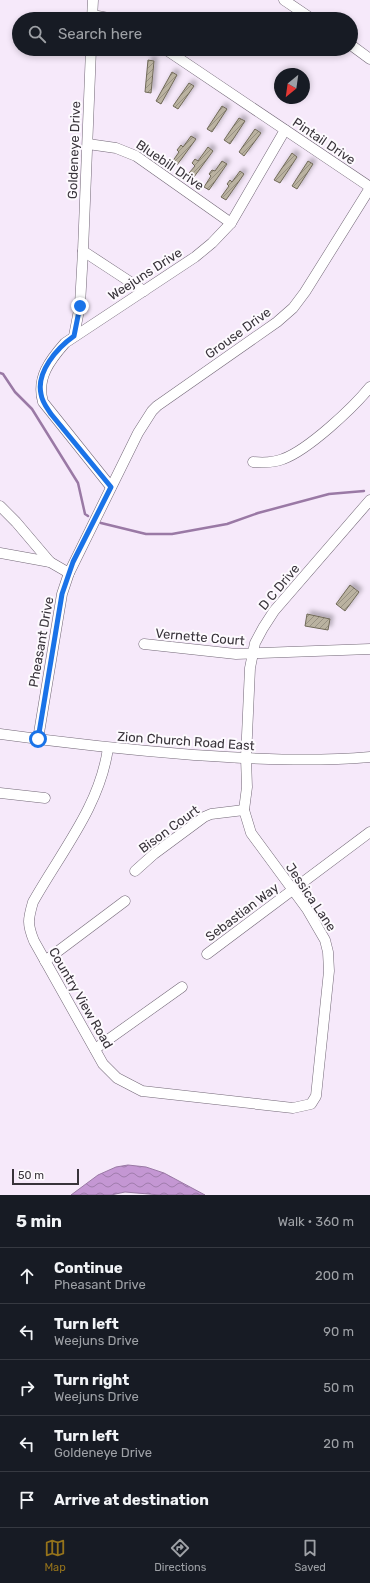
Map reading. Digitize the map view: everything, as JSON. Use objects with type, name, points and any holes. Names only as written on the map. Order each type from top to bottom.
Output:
[{"type":"street","points":[[92,12],[93,0]]},
{"type":"street","points":[[284,0],[302,12]]},
{"type":"street","points":[[358,50],[370,59]]},
{"type":"street","name":"Goldeneye Drive","points":[[74,336],[80,306],[91,56]]},
{"type":"street","name":"Pintail Drive","points":[[175,56],[370,187]]},
{"type":"street","name":"Weejuns Drive","points":[[111,487],[51,414],[43,402],[40,393],[40,383],[43,373],[52,358],[65,343],[74,336],[195,257],[212,243],[231,223],[285,130]]},
{"type":"street","name":"Bluebill Drive","points":[[88,144],[116,148],[136,156],[231,223]]},
{"type":"street","name":"Grouse Drive","points":[[111,487],[138,433],[152,411],[277,322],[293,308],[305,292],[370,187]]},
{"type":"street","points":[[83,251],[144,291]]},
{"type":"street","points":[[253,462],[269,463],[292,456],[341,416],[363,396],[370,387]]},
{"type":"street","name":"Pheasant Drive","points":[[38,739],[62,594],[69,572],[111,487]]},
{"type":"street","name":"D C Drive","points":[[246,758],[250,668],[255,642],[274,611],[306,576],[370,500]]},
{"type":"street","points":[[0,506],[16,522],[50,562]]},
{"type":"street","points":[[0,553],[50,562],[69,572]]},
{"type":"street","name":"Vernette Court","points":[[144,644],[215,653],[253,654],[370,649]]},
{"type":"street","name":"Zion Church Road East","points":[[0,734],[108,748],[246,758],[334,760],[370,757]]},
{"type":"street","name":"Country View Road","points":[[108,748],[105,766],[90,805],[33,902],[28,920],[29,929],[45,961],[103,1064],[117,1078],[142,1091],[293,1108],[311,1104]]},
{"type":"street","name":"Jessica Lane","points":[[246,758],[247,787],[244,810],[251,833],[307,909],[325,940],[328,952],[329,971],[316,1096],[311,1104]]},
{"type":"street","points":[[0,793],[46,798]]},
{"type":"street","name":"Bison Court","points":[[135,871],[154,854],[204,817],[211,814],[244,810]]},
{"type":"street","name":"Sebastian Way","points":[[207,954],[370,832]]},
{"type":"street","points":[[45,961],[125,900]]},
{"type":"street","points":[[95,1049],[182,987]]},
{"type":"water","points":[[128,1165],[146,1167],[164,1173],[205,1195],[160,1195],[125,1192],[111,1195],[71,1195],[98,1175],[116,1167]]},
{"type":"building","points":[[148,60],[154,61],[151,93],[145,92]]},
{"type":"building","points":[[172,72],[177,75],[161,104],[156,101]]},
{"type":"building","points":[[189,83],[194,86],[178,109],[173,106]]},
{"type":"building","points":[[222,106],[227,109],[212,132],[207,129]]},
{"type":"building","points":[[239,118],[245,121],[230,144],[224,140]]},
{"type":"building","points":[[255,129],[261,133],[244,156],[239,152]]},
{"type":"building","points":[[191,136],[196,139],[177,165],[172,162],[179,152],[177,150],[181,145],[183,147]]},
{"type":"building","points":[[208,147],[213,151],[194,177],[189,173],[195,166],[192,163],[195,159],[198,161]]},
{"type":"building","points":[[292,153],[297,157],[280,183],[274,180]]},
{"type":"building","points":[[222,161],[227,164],[209,190],[204,187],[211,176],[209,174],[212,170],[215,171]]},
{"type":"building","points":[[308,161],[313,164],[297,189],[292,186]]},
{"type":"building","points":[[240,171],[244,174],[226,200],[221,197],[229,186],[227,184],[230,180],[232,182]]},
{"type":"building","points":[[350,585],[359,592],[345,611],[336,604]]},
{"type":"building","points":[[307,614],[330,619],[328,630],[305,626]]},
{"type":"waterway","points":[[0,373],[3,374],[15,392],[32,409],[78,483],[85,514],[88,516]]},
{"type":"waterway","points":[[101,523],[146,534],[172,534],[227,524],[258,513],[329,494],[364,491]]},
{"type":"route","points":[[38,739],[62,594],[73,562],[111,487],[51,414],[43,402],[40,393],[40,383],[43,373],[52,358],[65,343],[74,336],[80,306]]}]
